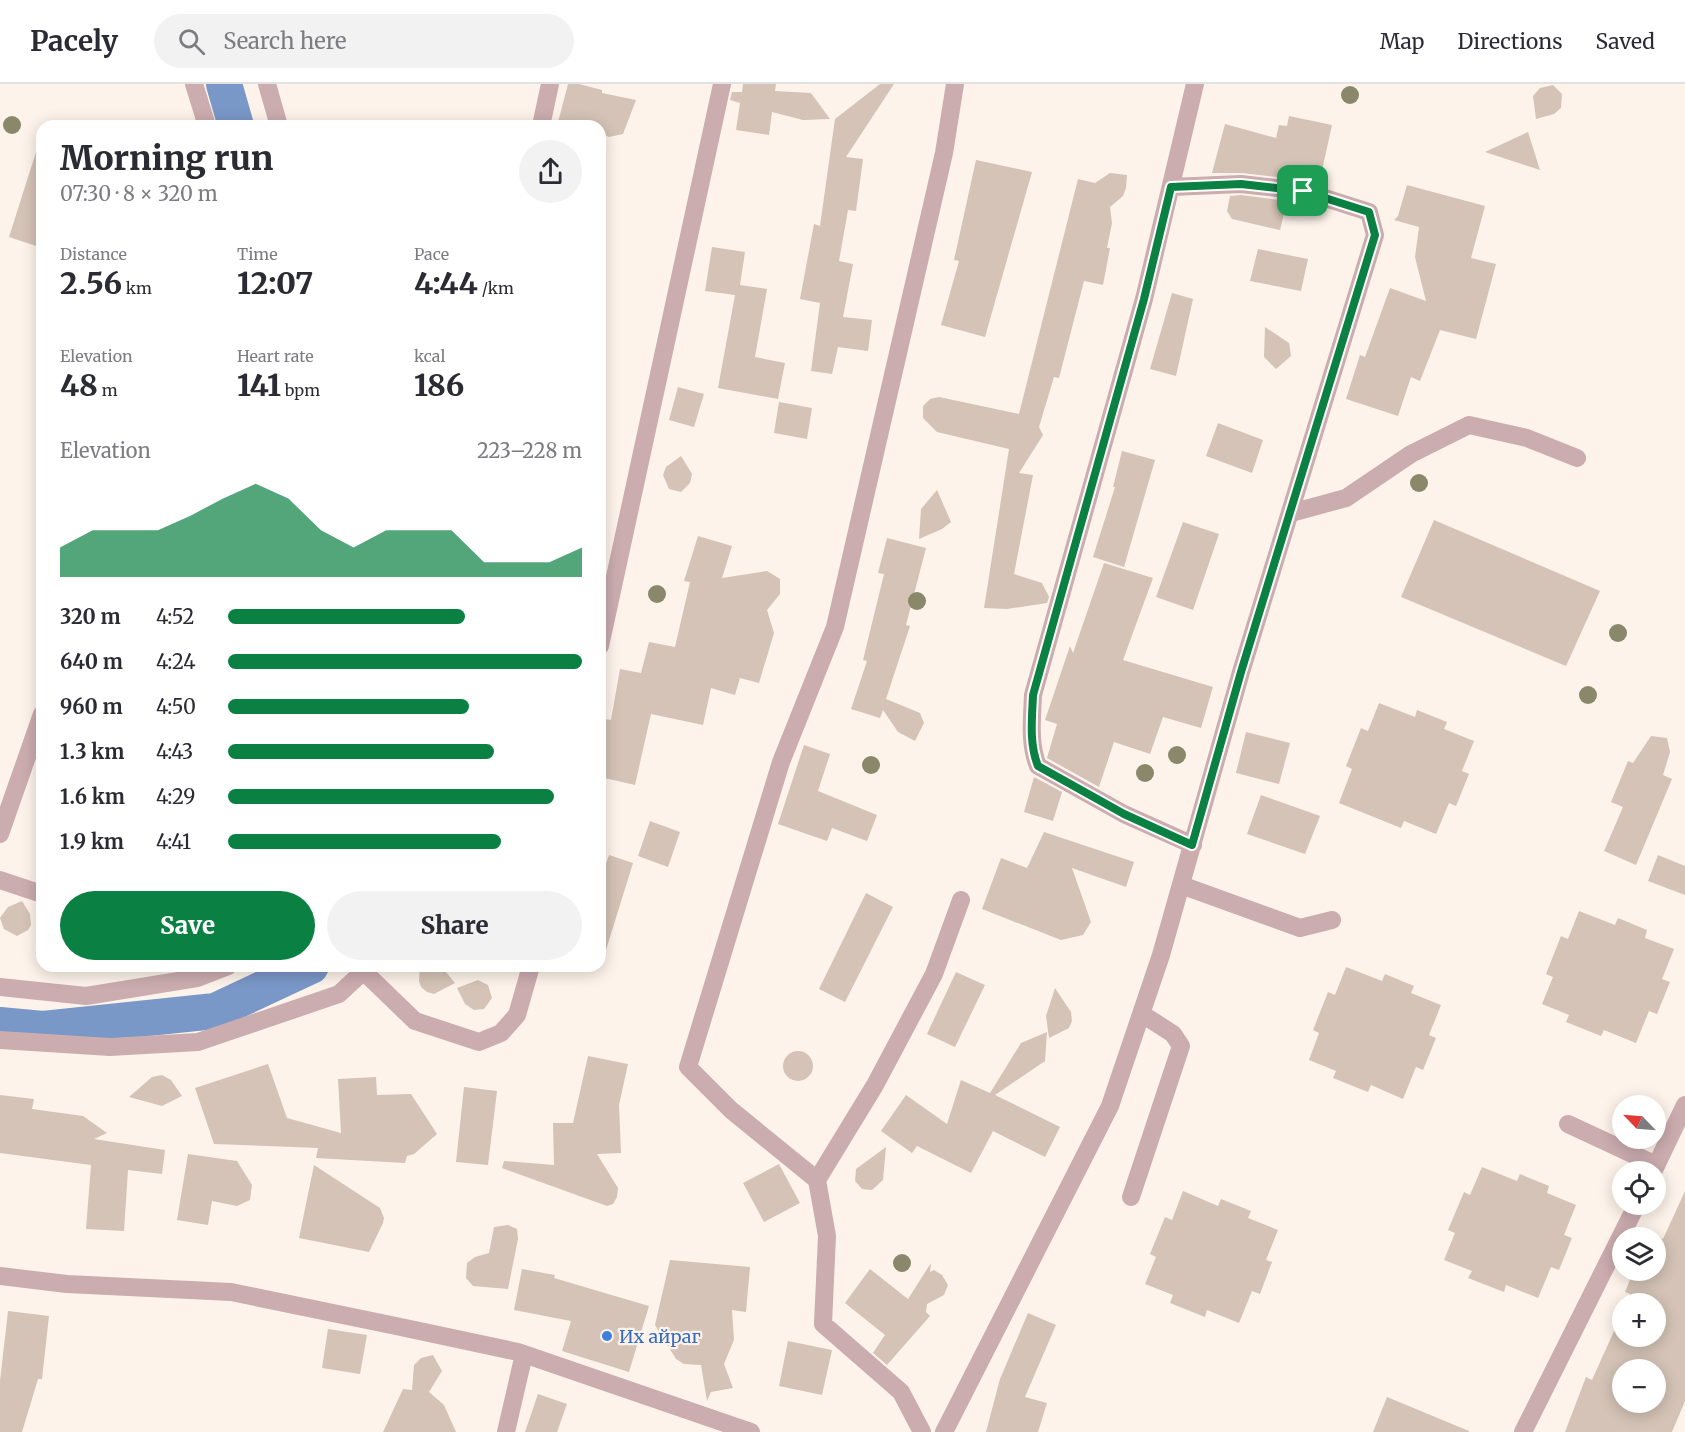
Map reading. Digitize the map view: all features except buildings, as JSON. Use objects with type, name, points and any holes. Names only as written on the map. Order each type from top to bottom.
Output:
[{"type":"street","points":[[194,84],[205,120]]},
{"type":"street","points":[[267,84],[277,120]]},
{"type":"street","points":[[542,120],[550,84]]},
{"type":"street","points":[[606,618],[722,84]]},
{"type":"street","points":[[922,1432],[901,1392],[823,1324],[827,1236],[817,1180],[732,1110],[688,1067],[781,762],[835,627],[944,153],[955,84]]},
{"type":"street","points":[[1192,845],[1124,814],[1038,766],[1033,754],[1031,730],[1033,695],[1144,299],[1195,84]]},
{"type":"street","points":[[944,1432],[1110,1106],[1142,1014],[1241,672],[1375,235],[1369,212],[1303,191],[1241,184],[1171,187]]},
{"type":"street","points":[[1291,513],[1346,498],[1411,454],[1469,425],[1527,438],[1577,458]]},
{"type":"street","points":[[0,834],[36,731]]},
{"type":"street","points":[[0,880],[36,892]]},
{"type":"street","points":[[1181,885],[1300,928],[1332,920]]},
{"type":"street","points":[[817,1180],[875,1084],[934,974],[961,900]]},
{"type":"street","points":[[0,987],[86,996],[197,978],[212,972]]},
{"type":"street","points":[[0,1040],[110,1047],[198,1042],[339,994],[359,972]]},
{"type":"street","points":[[367,972],[415,1021],[479,1042],[501,1033],[517,1015],[529,972]]},
{"type":"street","points":[[1131,1197],[1181,1046],[1173,1034],[1142,1014]]},
{"type":"street","points":[[1657,1161],[1685,1105]]},
{"type":"street","points":[[1568,1124],[1640,1161]]},
{"type":"street","points":[[1523,1432],[1631,1215]]},
{"type":"street","points":[[0,1276],[67,1284],[231,1292],[524,1354],[751,1432]]},
{"type":"street","points":[[506,1432],[524,1354]]},
{"type":"waterway","points":[[224,84],[234,120]]},
{"type":"waterway","points":[[0,1025],[43,1029],[215,1011],[298,972]]},
{"type":"place","name":"Их айраг","points":[[607,1336]]},
{"type":"route","points":[[1241,184],[1303,191],[1369,212],[1375,235],[1241,672],[1192,845],[1124,814],[1038,766],[1033,754],[1031,730],[1033,695],[1144,299],[1171,187],[1241,184]]}]
